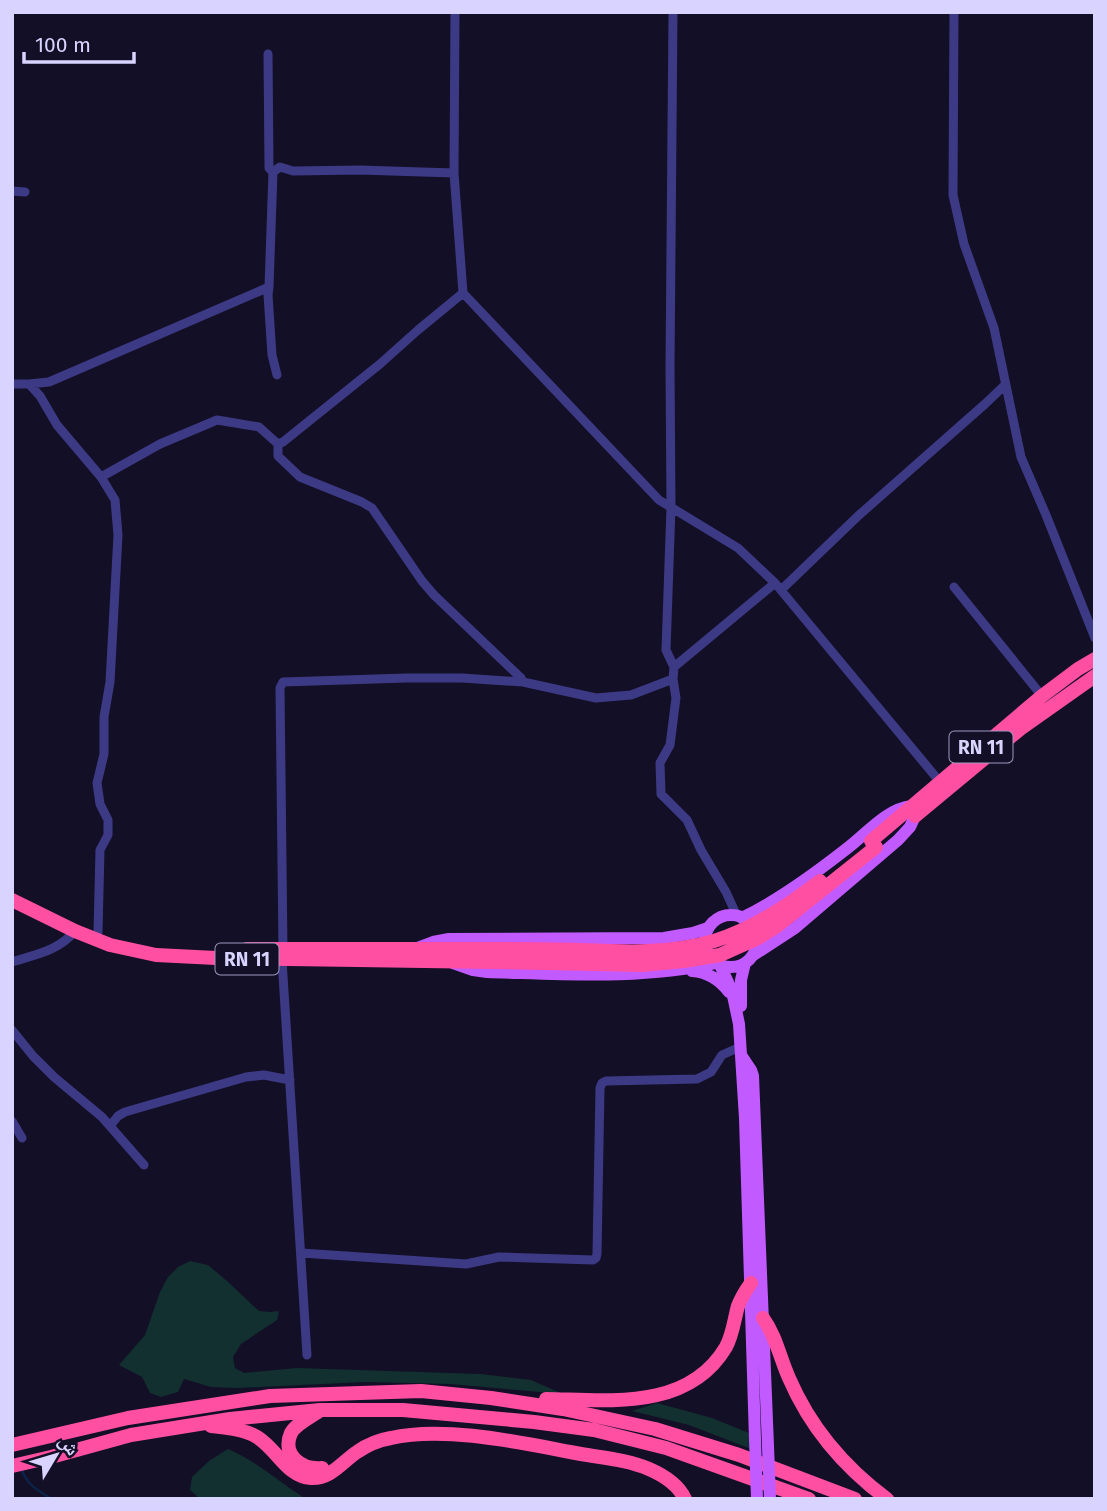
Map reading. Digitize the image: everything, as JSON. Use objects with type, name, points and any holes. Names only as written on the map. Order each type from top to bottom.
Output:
[{"type":"highway","name":"RN 11","points":[[913,811],[940,782],[1042,696],[1078,668],[1095,659]]},
{"type":"highway","name":"RN 11","points":[[12,900],[110,945],[156,955],[282,954],[418,948],[492,956],[642,952],[680,948],[737,933],[772,915],[873,844],[1020,729],[1095,676]]},
{"type":"highway","name":"RN 11","points":[[12,890],[97,932],[125,941],[159,947],[452,963],[492,956]]},
{"type":"highway","points":[[491,1398],[638,1399],[673,1392],[706,1372],[719,1358],[730,1338],[740,1300],[751,1283]]},
{"type":"highway","points":[[763,1318],[772,1332],[800,1401],[816,1428],[831,1448],[859,1476],[887,1499]]},
{"type":"highway","points":[[12,1445],[128,1418],[270,1396],[421,1391],[563,1409],[655,1429],[738,1455],[855,1499]]},
{"type":"highway","points":[[320,1410],[297,1427],[290,1437],[292,1455],[307,1468],[321,1468],[331,1464],[358,1443],[379,1432],[410,1426],[463,1430],[545,1439],[643,1460],[677,1478],[691,1499]]},
{"type":"highway","points":[[12,1466],[131,1435],[199,1424],[276,1413],[403,1410],[594,1430],[666,1448],[792,1499]]},
{"type":"highway","points":[[199,1424],[257,1437],[295,1473],[310,1478],[322,1477],[332,1472],[354,1454],[375,1442],[402,1436],[436,1434],[516,1442],[635,1464],[656,1472],[673,1483],[685,1499]]},
{"type":"highway","points":[[772,1492],[809,1499]]},
{"type":"main road","name":"RN 11","points":[[739,917],[783,895],[847,849],[892,812],[902,808],[913,811],[906,832],[898,840],[794,928],[749,960]]},
{"type":"main road","points":[[739,1024],[730,985],[706,950],[708,928],[720,918],[739,917],[751,925],[756,935],[756,946],[741,979],[739,1024],[745,1118],[757,1499]]},
{"type":"main road","name":"RN 11","points":[[418,948],[449,939],[664,938],[708,928]]},
{"type":"main road","points":[[718,964],[735,967],[749,960]]},
{"type":"main road","name":"RN 11","points":[[452,963],[487,972],[594,974],[653,973],[718,964]]},
{"type":"main road","points":[[681,970],[712,976],[723,985],[735,1004]]},
{"type":"main road","points":[[741,1051],[753,1076],[772,1492]]},
{"type":"street","points":[[455,12],[454,173],[463,293],[660,500],[738,548],[778,586],[940,782]]},
{"type":"street","points":[[673,12],[671,507],[666,650],[674,667],[676,698],[670,744],[660,763],[661,794],[687,820],[739,917]]},
{"type":"street","points":[[954,12],[953,195],[964,244],[994,328],[1021,457],[1095,638]]},
{"type":"street","points":[[268,54],[274,169],[268,295],[272,355],[277,375]]},
{"type":"street","points":[[274,169],[293,172],[360,170],[454,173]]},
{"type":"street","points":[[12,191],[25,191]]},
{"type":"street","points":[[12,384],[49,382],[269,286]]},
{"type":"street","points":[[278,444],[380,364],[463,293]]},
{"type":"street","points":[[29,384],[40,396],[57,425],[101,477],[114,500],[118,534],[110,682],[104,717],[104,754],[97,783],[100,804],[107,820],[108,835],[100,850],[97,932]]},
{"type":"street","points":[[674,667],[778,586],[1005,385]]},
{"type":"street","points":[[101,477],[160,444],[217,420],[259,427],[278,444],[278,456],[300,477],[372,508],[434,595],[523,682]]},
{"type":"street","points":[[954,587],[1042,696]]},
{"type":"street","points":[[307,1355],[282,954],[281,684],[287,681],[462,678],[523,682],[597,698],[631,695],[673,679]]},
{"type":"street","points":[[12,962],[53,949],[75,931]]},
{"type":"street","points":[[12,1030],[66,1089],[96,1111],[144,1165]]},
{"type":"street","points":[[301,1253],[466,1264],[499,1257],[595,1260],[602,1083],[697,1079],[711,1072],[722,1055],[741,1051]]},
{"type":"street","points":[[110,1126],[118,1116],[129,1111],[246,1077],[264,1075],[290,1080]]},
{"type":"street","points":[[12,1121],[22,1138]]},
{"type":"green space","points":[[190,1261],[208,1265],[259,1311],[279,1311],[277,1320],[241,1344],[233,1357],[235,1368],[244,1373],[297,1368],[480,1374],[531,1380],[563,1394],[450,1384],[365,1382],[236,1388],[211,1387],[184,1379],[178,1392],[161,1397],[150,1393],[142,1377],[119,1365],[145,1335],[168,1277],[178,1267]]},
{"type":"green space","points":[[657,1403],[712,1418],[749,1433],[751,1449],[689,1425],[632,1411]]},
{"type":"green space","points":[[228,1449],[257,1465],[303,1499],[200,1499],[190,1490],[192,1477],[209,1461]]},
{"type":"waterway","points":[[21,1468],[29,1483],[52,1499]]}]
